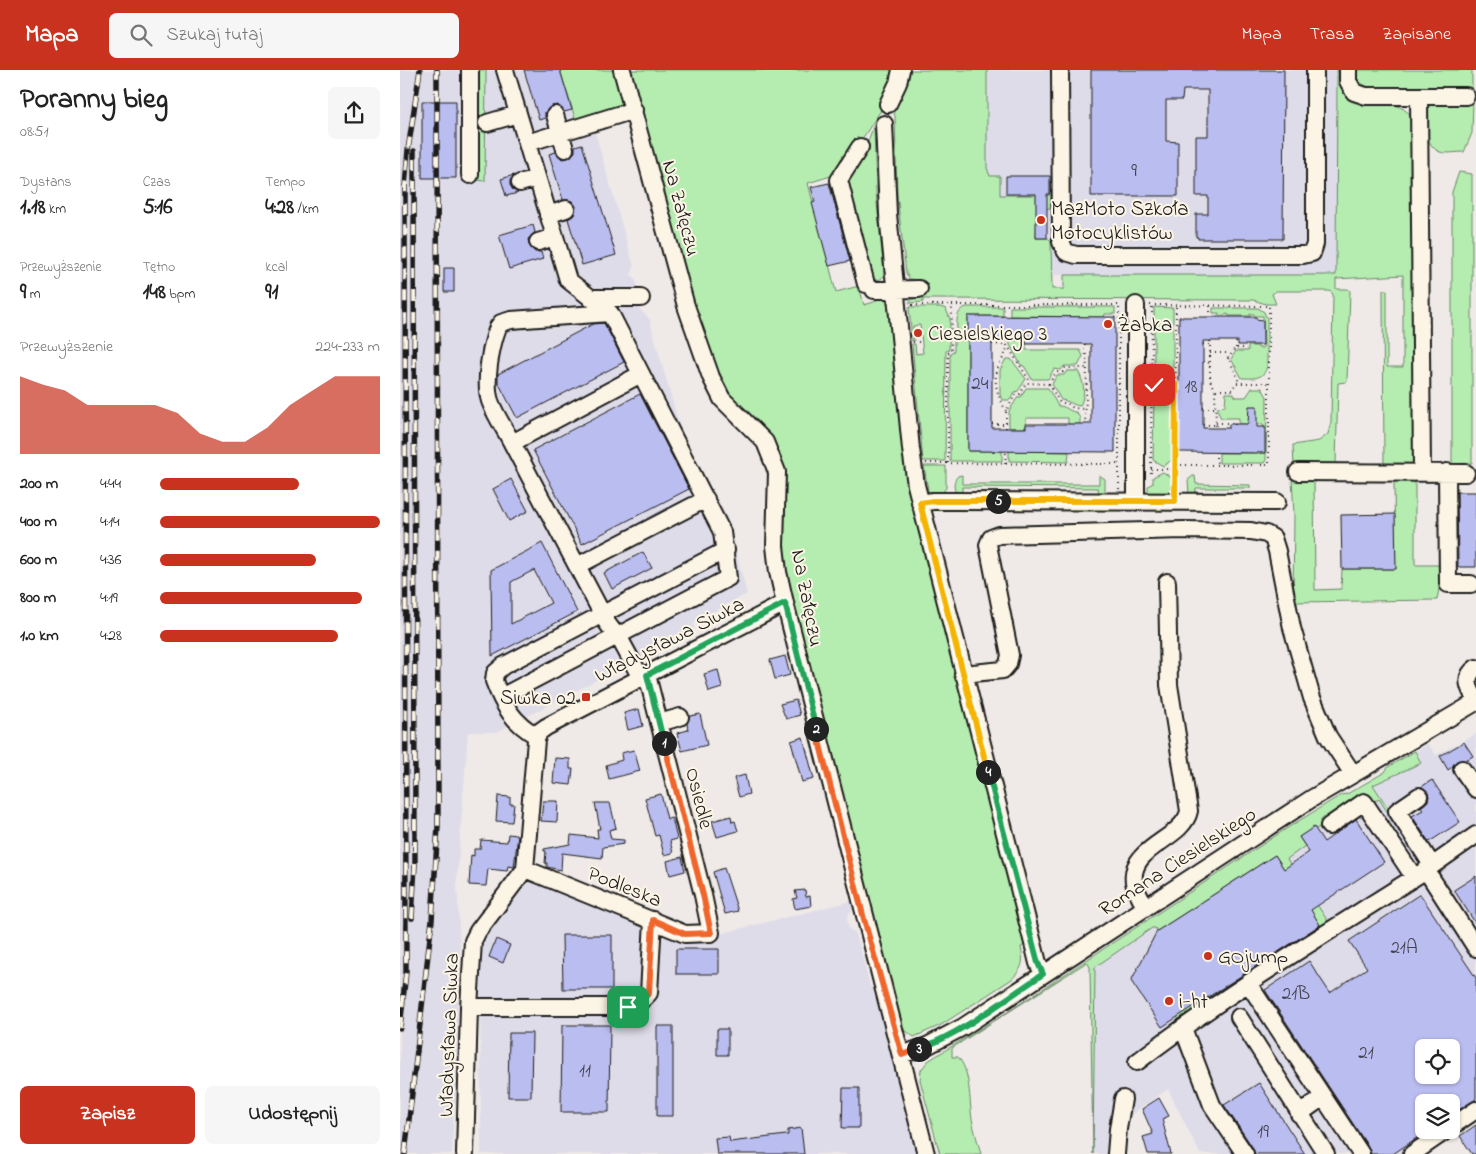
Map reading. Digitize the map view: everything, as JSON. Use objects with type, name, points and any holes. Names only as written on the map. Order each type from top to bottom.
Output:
[{"type":"street","points":[[470,70],[470,174]]},
{"type":"street","points":[[502,697],[728,578],[726,550],[722,532],[610,313],[568,280],[505,70]]},
{"type":"street","name":"Na Załęczu","points":[[622,70],[686,306],[711,377],[722,399],[764,442],[777,472],[775,546],[778,572],[864,919],[902,1055],[926,1154]]},
{"type":"street","points":[[888,104],[898,83],[901,70]]},
{"type":"street","points":[[1060,70],[1061,242],[1066,252],[1076,255],[1303,255],[1312,253],[1315,244],[1315,70]]},
{"type":"street","points":[[1348,70],[1348,81],[1354,92],[1366,96],[1466,96]]},
{"type":"street","points":[[1419,96],[1422,472]]},
{"type":"street","points":[[526,143],[634,110]]},
{"type":"street","points":[[487,123],[518,114]]},
{"type":"street","points":[[555,115],[565,149]]},
{"type":"street","points":[[884,124],[888,214],[897,290],[911,449],[920,503],[1036,957],[1043,974]]},
{"type":"street","points":[[860,147],[839,180],[870,287],[897,290],[919,289]]},
{"type":"street","points":[[520,183],[537,178]]},
{"type":"street","points":[[548,215],[566,209]]},
{"type":"street","points":[[538,242],[555,237]]},
{"type":"street","points":[[590,298],[641,298]]},
{"type":"street","points":[[1136,501],[1144,305]]},
{"type":"street","name":"Osiedle","points":[[610,313],[511,320],[501,323],[498,327],[488,371],[488,392],[491,403],[602,614],[644,676],[659,723],[711,933]]},
{"type":"street","points":[[512,443],[642,374]]},
{"type":"street","points":[[1298,472],[1466,473]]},
{"type":"street","points":[[1447,472],[1448,584],[1471,584]]},
{"type":"street","points":[[577,566],[706,499]]},
{"type":"street","points":[[920,503],[951,500],[1277,502]]},
{"type":"street","points":[[963,674],[1003,670],[1008,664],[1010,655],[988,545],[992,538],[998,535],[1183,530],[1250,531],[1266,534],[1272,538],[1277,551],[1292,628],[1312,698],[1328,736],[1353,774]]},
{"type":"street","points":[[526,868],[537,736],[516,722],[494,681],[495,673],[499,668],[726,550]]},
{"type":"street","points":[[1145,908],[1134,883],[1135,871],[1150,848],[1183,824],[1189,811],[1169,685],[1167,582]]},
{"type":"street","name":"Władysława Siwka","points":[[537,736],[546,727],[785,603]]},
{"type":"street","points":[[1476,668],[1469,674],[1468,685],[1476,701]]},
{"type":"street","name":"Romana Ciesielskiego","points":[[902,1055],[944,1037],[1145,908],[1268,826],[1476,701]]},
{"type":"street","points":[[659,723],[680,717]]},
{"type":"street","points":[[1462,769],[1476,789]]},
{"type":"street","points":[[1419,796],[1396,811],[1424,871]]},
{"type":"street","points":[[1329,826],[1364,802],[1424,871],[1476,948]]},
{"type":"street","points":[[1137,1062],[1248,983],[1424,871],[1476,835]]},
{"type":"street","name":"Władysława Siwka","points":[[465,1154],[469,1007],[473,941],[478,931],[526,868]]},
{"type":"street","name":"Podleska","points":[[526,868],[685,934],[711,933]]},
{"type":"street","points":[[469,1007],[628,1007],[642,1000],[649,993],[653,920]]},
{"type":"street","points":[[1248,983],[1361,1154]]},
{"type":"street","points":[[1238,1017],[1326,1154]]},
{"type":"street","points":[[1183,1028],[1212,1105],[1245,1154]]},
{"type":"street","points":[[1299,1114],[1323,1097]]},
{"type":"street","points":[[1116,1154],[1123,1099]]},
{"type":"street","points":[[1460,1121],[1476,1110]]},
{"type":"street","points":[[1412,1154],[1434,1139]]},
{"type":"path","points":[[948,463],[947,355],[952,350],[952,305]]},
{"type":"path","points":[[1119,305],[1119,501]]},
{"type":"path","points":[[1144,305],[1152,385],[1151,478]]},
{"type":"path","points":[[907,306],[1270,306],[1269,465],[1175,464]]},
{"type":"path","points":[[1175,501],[1176,306]]},
{"type":"path","points":[[1210,306],[1210,319]]},
{"type":"path","points":[[1006,340],[1006,353],[997,370],[997,394],[1006,411],[1006,428]]},
{"type":"path","points":[[1228,359],[1236,348],[1236,341]]},
{"type":"path","points":[[1203,344],[1210,342],[1210,380],[1216,390],[1216,426]]},
{"type":"path","points":[[992,344],[1007,345]]},
{"type":"path","points":[[1084,344],[1087,364],[1085,424]]},
{"type":"path","points":[[1007,345],[1031,384]]},
{"type":"path","points":[[1236,348],[1247,348]]},
{"type":"path","points":[[1210,353],[1226,353],[1238,378],[1238,383]]},
{"type":"path","points":[[1203,362],[1210,362]]},
{"type":"path","points":[[1049,384],[1056,372],[1063,372],[1065,368],[1087,368]]},
{"type":"path","points":[[992,373],[997,373]]},
{"type":"path","points":[[1006,411],[1016,394],[1020,394],[1026,383],[1049,384]]},
{"type":"path","points":[[1216,390],[1232,390],[1236,383],[1269,383]]},
{"type":"path","points":[[1049,384],[1060,403],[1067,403],[1073,408],[1085,409]]},
{"type":"path","points":[[1152,385],[1176,385]]},
{"type":"path","points":[[1087,389],[1093,389]]},
{"type":"path","points":[[992,394],[997,394]]},
{"type":"path","points":[[1203,408],[1215,408]]},
{"type":"path","points":[[992,424],[1006,424]]},
{"type":"path","points":[[1203,425],[1235,424],[1235,427]]},
{"type":"path","points":[[1006,452],[1006,464]]},
{"type":"path","points":[[1216,452],[1216,461],[1219,465]]},
{"type":"path","points":[[921,463],[1119,464]]},
{"type":"path","points":[[1151,469],[1175,469]]},
{"type":"shaded area","points":[[400,70],[577,70],[634,267],[631,275],[635,278],[643,305],[639,309],[649,318],[678,421],[694,460],[727,516],[747,594],[694,622],[694,629],[497,732],[468,732],[457,881],[460,948],[456,1104],[454,1104],[452,1154],[400,1154]]},
{"type":"shaded area","points":[[905,70],[1336,70],[1336,275],[1033,275]]},
{"type":"shaded area","points":[[1476,734],[1476,1119],[1460,1129],[1460,1094],[1415,1094],[1415,1139],[1445,1139],[1422,1154],[1200,1154],[1168,1089],[1125,1119],[1129,1093],[1121,1090],[1115,1121],[1112,1154],[1092,1154],[1090,967],[1373,785],[1421,763],[1416,751],[1428,744],[1436,755]]},
{"type":"shaded area","points":[[531,875],[715,938],[723,933],[852,901],[852,910],[847,917],[849,929],[856,933],[870,986],[873,988],[917,1154],[481,1154],[480,942]]},
{"type":"green space","points":[[475,70],[486,70],[485,181],[476,180]]},
{"type":"green space","points":[[560,70],[617,70],[624,106],[576,121]]},
{"type":"green space","points":[[627,70],[897,70],[885,104],[843,168],[834,175],[808,183],[836,292],[859,286],[864,305],[878,299],[883,299],[887,302],[888,311],[893,311],[948,641],[1025,945],[1021,947],[1022,964],[1012,979],[941,1025],[914,1037],[906,1031],[902,1033],[790,604],[781,537],[781,474],[715,379]]},
{"type":"green space","points":[[903,70],[987,70],[987,168],[990,176],[1000,176],[1000,195],[1051,195],[1050,208],[1037,210],[1036,238],[1048,238],[1051,241],[1052,289],[1064,289],[1064,275],[1336,275],[1337,70],[1343,70],[1343,83],[1346,94],[1353,100],[1386,103],[1401,108],[1408,113],[1414,119],[1414,465],[1384,466],[1383,290],[1387,290],[1387,367],[1403,367],[1403,275],[1336,279],[1336,289],[1348,289],[1350,291],[1347,380],[1346,382],[1338,383],[1336,464],[1294,467],[1293,445],[1319,441],[1328,434],[1331,422],[1333,294],[1330,291],[1276,291],[1272,294],[1276,304],[1266,304],[1253,300],[923,299],[923,302],[909,303],[912,299],[919,298],[920,280],[909,279],[906,273],[897,195],[895,116],[891,104]]},
{"type":"green space","points":[[1353,70],[1472,70],[1472,89],[1374,89],[1360,83]]},
{"type":"green space","points":[[1440,100],[1473,101],[1472,133],[1464,152],[1440,152],[1435,149],[1428,139],[1427,108],[1432,102]]},
{"type":"green space","points":[[874,124],[876,193],[884,273],[882,278],[874,280],[873,283],[846,191],[849,171],[869,139]]},
{"type":"green space","points":[[1459,172],[1472,174],[1472,463],[1452,464],[1452,192]]},
{"type":"green space","points":[[909,307],[940,307],[946,309],[950,319],[949,349],[946,351],[945,461],[923,461],[912,344],[915,344],[916,354],[923,353],[920,325],[913,326],[914,341],[912,341]]},
{"type":"green space","points":[[966,307],[1003,307],[1003,316],[968,316],[968,451],[1002,451],[1002,461],[950,461],[950,353],[954,351],[954,333],[957,333],[958,315]]},
{"type":"green space","points":[[1010,307],[1115,307],[1115,314],[1105,314],[1104,317],[1010,316]]},
{"type":"green space","points":[[1154,307],[1173,308],[1173,376],[1163,382],[1154,376]]},
{"type":"green space","points":[[1213,308],[1258,308],[1264,312],[1267,319],[1267,366],[1266,371],[1261,376],[1242,378],[1231,359],[1236,351],[1248,351],[1248,346],[1262,348],[1264,346],[1263,316],[1250,314],[1250,316],[1229,316],[1228,314],[1219,316],[1219,313],[1213,313]]},
{"type":"green space","points":[[1010,340],[1026,340],[1026,350],[1080,350],[1083,356],[1078,366],[1064,366],[1061,370],[1054,369],[1048,379],[1032,379],[1024,366],[1021,365],[1010,345]]},
{"type":"green space","points":[[1006,359],[1011,359],[1026,379],[1010,400],[1002,400],[1000,395],[1000,370]]},
{"type":"green space","points":[[1067,371],[1078,371],[1082,379],[1084,393],[1080,406],[1061,400],[1052,384],[1057,375],[1064,375]]},
{"type":"green space","points":[[1026,388],[1048,388],[1058,406],[1076,412],[1080,418],[1080,424],[1068,424],[1068,418],[1026,418],[1026,428],[1009,428],[1009,411]]},
{"type":"green space","points":[[1163,388],[1172,394],[1172,460],[1163,466],[1153,460],[1154,394]]},
{"type":"green space","points":[[1252,388],[1262,388],[1267,397],[1266,460],[1264,463],[1219,463],[1219,453],[1265,453],[1265,427],[1263,424],[1239,424],[1239,418],[1221,418],[1218,412],[1218,407],[1225,406],[1226,393],[1233,393],[1236,397],[1246,397]]},
{"type":"green space","points":[[1009,451],[1069,452],[1068,462],[1009,461]]},
{"type":"green space","points":[[924,466],[946,466],[946,488],[941,494],[929,496]]},
{"type":"green space","points":[[1163,472],[1172,478],[1172,488],[1168,491],[1168,497],[1148,497],[1148,486],[1153,483],[1153,477]]},
{"type":"green space","points":[[962,475],[962,484],[1099,484],[1099,475],[1105,479],[1105,494],[1099,496],[1098,488],[962,487],[962,496],[957,494],[954,485],[956,478]]},
{"type":"green space","points":[[1195,476],[1196,484],[1250,485],[1250,488],[1196,488],[1195,497],[1189,494],[1188,480]]},
{"type":"green space","points":[[1394,477],[1415,477],[1415,565],[1440,565],[1440,583],[1437,600],[1293,602],[1294,515],[1292,478],[1314,478],[1315,590],[1341,589],[1342,569],[1395,569]]},
{"type":"green space","points":[[1415,751],[1421,763],[1373,785],[1425,864],[1423,866],[1379,799],[1371,803],[1366,796],[1316,829],[1314,828],[1299,837],[1305,846],[1287,859],[1331,926],[1325,930],[1322,926],[1179,1020],[1177,1017],[1320,925],[1275,855],[1157,931],[1155,928],[1152,928],[1095,967],[1093,1154],[1090,967],[1087,962],[952,1048],[952,1057],[958,1057],[965,1070],[969,1086],[972,1119],[981,1154],[940,1154],[920,1080],[921,1070],[928,1061],[1009,1011],[1292,825],[1341,795],[1347,794],[1385,772],[1388,767]]},
{"type":"building","points":[[524,70],[560,70],[572,110],[564,112],[558,105],[552,106],[545,112],[545,118],[539,120]]},
{"type":"building","points":[[1091,70],[1284,70],[1283,239],[1198,239],[1196,237],[1196,214],[1208,214],[1208,196],[1196,196],[1196,136],[1208,136],[1208,90],[1183,90],[1182,100],[1166,100],[1166,141],[1178,142],[1178,196],[1091,196]]},
{"type":"building","points":[[422,101],[456,101],[456,178],[422,178]]},
{"type":"building","points":[[582,144],[616,255],[582,265],[568,219],[574,215],[576,206],[572,201],[563,200],[549,154],[556,152],[562,159],[568,158],[575,152],[575,146]]},
{"type":"building","points":[[514,175],[510,180],[510,185],[518,193],[506,196],[501,179]]},
{"type":"building","points":[[1006,176],[1050,176],[1050,194],[1047,194],[1047,238],[1036,238],[1036,194],[1006,194]]},
{"type":"building","points":[[829,183],[850,261],[829,266],[812,203],[815,202],[811,187]]},
{"type":"building","points":[[533,225],[535,232],[528,239],[529,245],[535,252],[541,252],[543,259],[509,269],[499,235]]},
{"type":"building","points":[[444,268],[454,268],[454,292],[444,292]]},
{"type":"building","points":[[968,316],[1115,317],[1115,452],[968,451]],"holes":[[[992,340],[1026,340],[1026,344],[1091,344],[1091,424],[1026,424],[1026,428],[992,428]]]},
{"type":"building","points":[[1179,317],[1256,317],[1256,319],[1263,320],[1263,345],[1238,345],[1238,341],[1203,341],[1203,428],[1229,428],[1229,424],[1248,424],[1249,406],[1257,406],[1257,427],[1265,427],[1265,453],[1179,452]]},
{"type":"building","points":[[604,323],[624,362],[517,418],[498,382],[498,374],[593,324]]},
{"type":"building","points":[[640,394],[689,489],[582,544],[533,450]]},
{"type":"building","points":[[511,479],[528,511],[509,521],[493,489]]},
{"type":"building","points":[[1457,492],[1476,492],[1476,567],[1458,567]]},
{"type":"building","points":[[1395,514],[1396,569],[1342,569],[1341,515]]},
{"type":"building","points":[[542,543],[577,612],[492,656],[491,570]],"holes":[[[534,570],[551,603],[511,624],[511,582]]]},
{"type":"building","points":[[643,552],[652,568],[612,589],[604,573]]},
{"type":"building","points":[[785,656],[790,675],[775,679],[770,660]]},
{"type":"building","points":[[718,670],[722,688],[709,692],[704,674]]},
{"type":"building","points":[[796,700],[800,715],[786,719],[780,704]]},
{"type":"building","points":[[639,709],[643,726],[628,730],[624,713]]},
{"type":"building","points":[[700,714],[707,745],[682,751],[677,733],[688,730],[687,724],[690,716]]},
{"type":"building","points":[[803,737],[814,779],[802,782],[791,741]]},
{"type":"building","points":[[1464,742],[1473,756],[1466,760],[1457,761],[1448,770],[1440,756]]},
{"type":"building","points":[[634,750],[640,771],[609,779],[606,765],[622,760],[621,753]]},
{"type":"building","points":[[555,758],[570,759],[570,769],[573,769],[571,785],[553,783]]},
{"type":"building","points":[[745,775],[749,794],[739,797],[734,778]]},
{"type":"building","points":[[1432,780],[1460,822],[1429,842],[1412,816],[1423,810],[1421,807],[1428,801],[1427,791],[1421,787]]},
{"type":"building","points":[[661,794],[667,819],[672,818],[677,839],[670,841],[673,853],[664,855],[659,835],[655,836],[645,798]]},
{"type":"building","points":[[498,796],[510,797],[510,804],[514,804],[512,822],[496,821]]},
{"type":"building","points":[[543,801],[558,801],[557,822],[541,821]]},
{"type":"building","points":[[595,803],[610,803],[616,828],[609,830],[611,839],[624,840],[624,844],[603,847],[602,858],[562,853],[561,870],[547,867],[547,863],[545,863],[546,851],[544,849],[570,844],[571,835],[598,838],[597,829],[600,829]]},
{"type":"building","points":[[731,816],[732,822],[735,821],[738,831],[717,837],[712,821]]},
{"type":"building","name":"GOjump","points":[[1356,819],[1384,862],[1311,910],[1320,925],[1162,1027],[1131,981],[1157,931],[1275,855],[1284,869],[1309,852],[1299,837],[1314,827],[1324,842]]},
{"type":"building","points":[[508,834],[518,835],[514,867],[508,866],[507,871],[488,869],[486,886],[469,885],[471,855],[474,856],[474,849],[480,849],[481,840],[507,842]]},
{"type":"building","points":[[682,857],[685,871],[670,875],[667,861]]},
{"type":"building","points":[[724,868],[738,911],[725,914],[713,872]]},
{"type":"building","points":[[1476,876],[1476,924],[1454,890]]},
{"type":"building","points":[[805,890],[806,897],[810,896],[811,906],[795,909],[793,899],[797,898],[795,891]]},
{"type":"building","points":[[1420,894],[1476,978],[1476,1099],[1460,1109],[1460,1094],[1415,1094],[1415,1139],[1393,1154],[1371,1154],[1369,1148],[1265,990],[1309,961],[1330,993],[1367,968],[1349,941]]},
{"type":"building","points":[[562,935],[612,935],[612,989],[563,989]]},
{"type":"building","points":[[496,939],[510,945],[503,963],[489,957]]},
{"type":"building","points":[[676,949],[719,949],[719,974],[676,974]]},
{"type":"building","points":[[562,1025],[610,1025],[609,1112],[561,1112]]},
{"type":"building","points":[[657,1026],[673,1026],[673,1116],[657,1116]]},
{"type":"building","points":[[717,1029],[728,1029],[728,1055],[717,1055]]},
{"type":"building","points":[[509,1033],[532,1033],[531,1097],[508,1097]]},
{"type":"building","points":[[1259,1083],[1305,1154],[1255,1154],[1253,1148],[1224,1105]]},
{"type":"building","points":[[843,1088],[859,1088],[859,1128],[842,1128]]},
{"type":"building","points":[[1159,1098],[1169,1116],[1162,1119],[1171,1154],[1148,1154],[1143,1137],[1153,1134],[1142,1109]]},
{"type":"building","points":[[1476,1125],[1476,1154],[1472,1154],[1460,1136]]},
{"type":"building","points":[[801,1128],[804,1154],[717,1154],[715,1138],[729,1137],[730,1142],[788,1135],[788,1130]]},
{"type":"railway","points":[[400,1028],[406,972],[405,187],[408,150],[420,70]]},
{"type":"railway","points":[[405,1154],[432,920],[438,826],[437,70]]},
{"type":"railway","points":[[412,918],[415,865],[414,151]]},
{"type":"place","name":"MazMoto Szkoła Motocyklistów","points":[[1041,220]]},
{"type":"place","name":"Żabka","points":[[1108,324]]},
{"type":"place","name":"Ciesielskiego 3","points":[[918,333]]},
{"type":"place","name":"Siwka 02","points":[[586,697]]},
{"type":"place","name":"GOjump","points":[[1208,956]]},
{"type":"place","name":"i-ht","points":[[1169,1001]]},
{"type":"route","points":[[628,1007],[642,1000],[649,993],[653,920],[685,934],[711,933],[647,675],[785,603],[864,919],[902,1055],[927,1046],[962,1027],[1043,974],[1038,963],[920,503],[951,500],[1175,501],[1176,385],[1154,385]]}]
